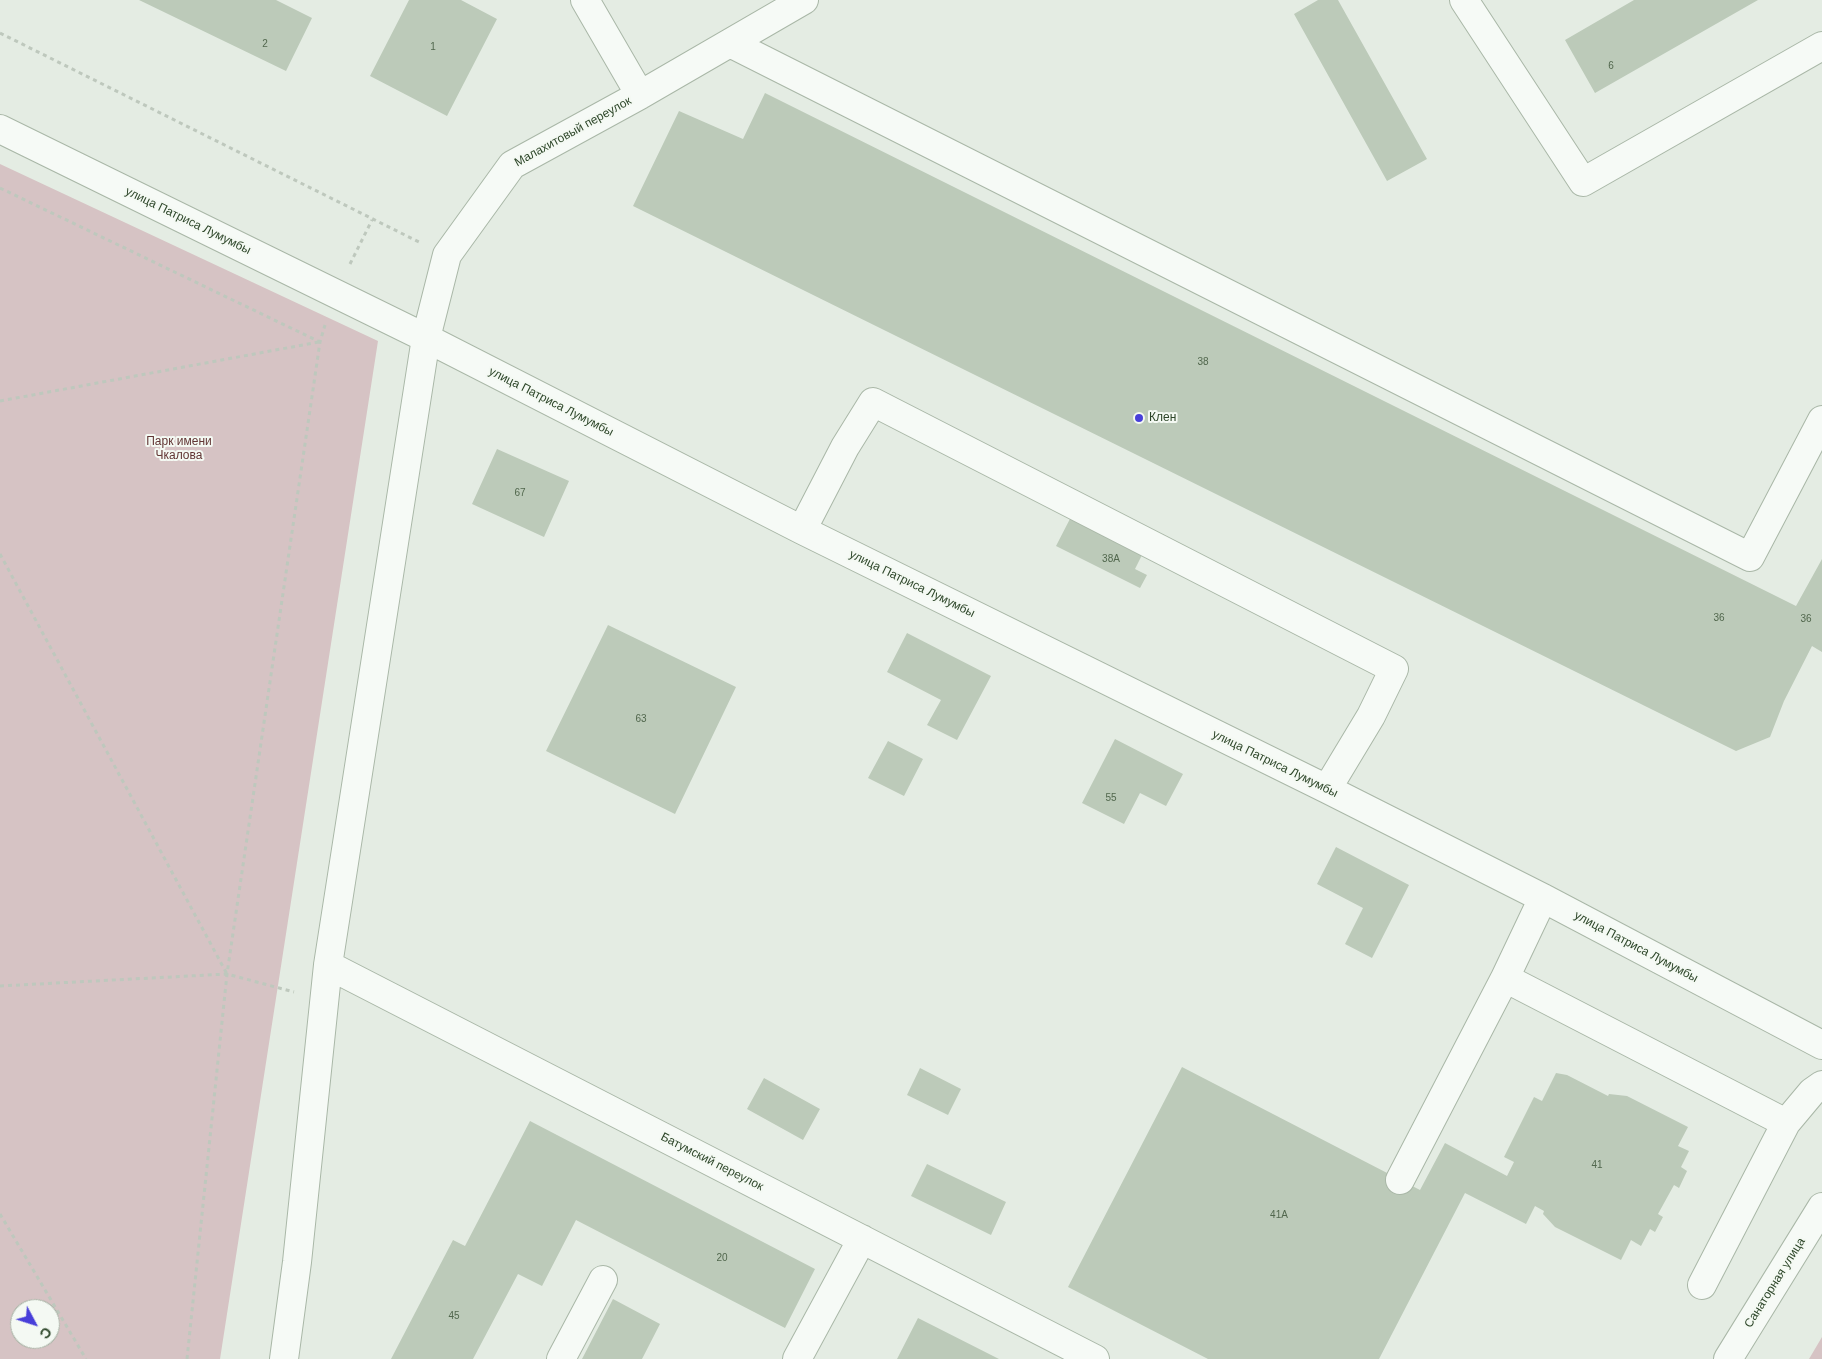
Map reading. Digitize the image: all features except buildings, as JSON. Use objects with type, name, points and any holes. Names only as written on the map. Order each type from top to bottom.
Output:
[{"type":"street","points":[[584,0],[640,95]]},
{"type":"street","name":"Малахитовый переулок","points":[[284,1359],[298,1252],[328,965],[426,338],[447,255],[512,164],[640,95],[804,0]]},
{"type":"street","points":[[1464,0],[1583,182],[1822,46]]},
{"type":"street","points":[[730,43],[1750,557],[1822,420]]},
{"type":"street","name":"улица Патриса Лумумбы","points":[[0,129],[426,338],[802,530],[1328,789],[1543,898],[1822,1044]]},
{"type":"street","points":[[802,530],[844,446],[873,402],[1394,668],[1371,716],[1328,789]]},
{"type":"street","points":[[1400,1180],[1505,978],[1543,898]]},
{"type":"street","name":"Батумский переулок","points":[[328,965],[862,1239],[1089,1358]]},
{"type":"street","points":[[1505,978],[1786,1123]]},
{"type":"street","points":[[1702,1285],[1786,1123],[1812,1092],[1822,1085]]},
{"type":"street","name":"Санаторная улица","points":[[1728,1359],[1822,1207]]},
{"type":"street","points":[[797,1359],[862,1239]]},
{"type":"street","points":[[561,1359],[603,1280]]},
{"type":"path","points":[[0,33],[372,220],[447,255]]},
{"type":"path","points":[[0,188],[320,342]]},
{"type":"path","points":[[187,1359],[227,974],[320,342],[335,293],[372,220]]},
{"type":"path","points":[[0,401],[320,342]]},
{"type":"path","points":[[0,554],[227,974]]},
{"type":"path","points":[[0,986],[227,974],[324,1000]]},
{"type":"path","points":[[0,1214],[86,1359]]},
{"type":"green space","name":"Парк имени Чкалова","points":[[0,164],[378,341],[220,1359],[0,1359]]},
{"type":"green space","points":[[1822,1337],[1822,1359],[1809,1359]]},
{"type":"place","name":"Клен","points":[[1139,418]]}]
